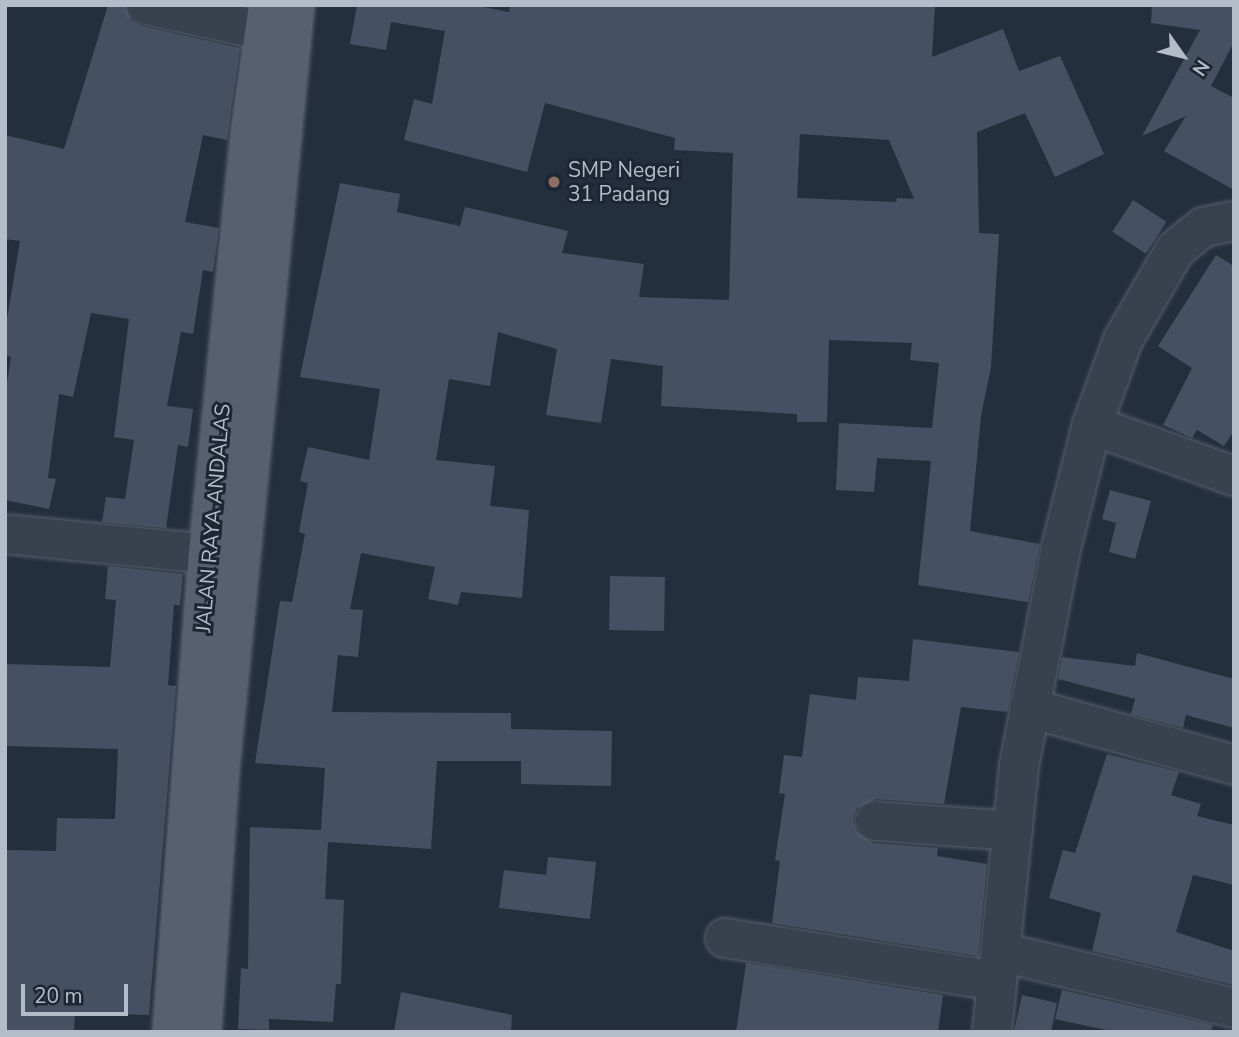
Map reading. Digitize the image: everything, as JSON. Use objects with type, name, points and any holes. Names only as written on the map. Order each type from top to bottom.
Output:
[{"type":"main road","name":"JALAN RAYA ANDALAS","points":[[172,1032],[208,554],[232,468],[295,5]]},
{"type":"main road","name":"JALAN RAYA ANDALAS","points":[[202,1032],[250,133],[266,18]]},
{"type":"street","points":[[146,5],[266,18]]},
{"type":"street","points":[[992,1032],[1029,708],[1061,548],[1092,425],[1124,340],[1175,250],[1203,227],[1234,221]]},
{"type":"street","points":[[1092,425],[1234,476]]},
{"type":"street","points":[[5,534],[208,554]]},
{"type":"street","points":[[1029,708],[1234,765]]},
{"type":"street","points":[[875,821],[1013,831]]},
{"type":"street","points":[[725,938],[999,966],[1234,1008]]},
{"type":"building","points":[[108,5],[125,5],[131,21],[141,26],[240,48],[227,140],[203,135],[185,222],[219,228],[213,272],[203,270],[193,334],[181,332],[167,406],[193,409],[188,447],[178,445],[166,528],[102,522],[106,497],[125,499],[134,440],[114,437],[129,319],[91,313],[73,397],[59,394],[48,478],[56,479],[49,509],[5,500],[5,396],[11,357],[5,355],[5,331],[20,241],[5,239],[5,135],[64,149]]},
{"type":"building","points":[[357,5],[472,5],[509,12],[510,5],[935,5],[932,57],[1003,29],[1019,71],[1060,56],[1104,154],[1055,177],[1025,113],[977,132],[979,233],[999,234],[991,367],[981,416],[970,531],[1040,544],[1028,602],[918,585],[931,461],[877,458],[874,492],[836,490],[839,423],[932,428],[939,363],[910,360],[912,343],[829,340],[827,422],[797,422],[797,414],[661,406],[663,366],[611,359],[601,423],[546,415],[557,349],[498,332],[490,386],[449,379],[436,460],[495,466],[490,506],[529,510],[522,598],[461,592],[458,605],[428,599],[435,567],[361,553],[350,609],[363,610],[358,657],[338,655],[332,712],[511,713],[511,729],[612,731],[611,786],[521,784],[521,761],[437,761],[431,849],[328,842],[325,899],[344,900],[341,984],[336,984],[333,1022],[269,1019],[269,1030],[238,1029],[241,968],[248,969],[250,827],[321,830],[325,768],[255,763],[280,601],[292,602],[305,534],[299,532],[308,483],[300,481],[308,447],[369,460],[380,389],[300,377],[340,183],[400,194],[397,212],[460,226],[465,207],[568,231],[562,253],[644,264],[639,297],[729,300],[733,153],[674,150],[675,138],[545,103],[527,172],[404,140],[414,99],[432,104],[445,31],[391,22],[386,50],[350,44]],"holes":[[[800,134],[889,140],[914,199],[897,198],[896,202],[797,198]]]},
{"type":"building","points":[[1152,5],[1234,5],[1234,42],[1211,86],[1234,98],[1234,190],[1164,151],[1186,116],[1142,136],[1200,30],[1151,23]]},
{"type":"building","points":[[1133,200],[1167,222],[1146,254],[1112,232]]},
{"type":"building","points":[[1216,255],[1234,266],[1234,431],[1224,446],[1197,430],[1192,438],[1163,425],[1192,368],[1158,346]]},
{"type":"building","points":[[1110,490],[1151,501],[1135,559],[1109,552],[1116,523],[1102,519]]},
{"type":"building","points":[[108,566],[183,574],[180,605],[174,605],[168,685],[176,686],[149,1015],[75,1013],[74,1032],[5,1032],[5,850],[56,851],[57,818],[115,819],[118,749],[5,746],[5,664],[110,667],[116,600],[105,599]]},
{"type":"building","points":[[610,576],[665,577],[664,631],[609,630]]},
{"type":"building","points":[[913,639],[1019,652],[1007,712],[961,707],[944,804],[876,799],[857,808],[853,819],[856,831],[873,843],[938,848],[937,856],[987,864],[978,956],[772,923],[780,861],[775,860],[785,794],[779,793],[784,755],[802,757],[810,694],[856,700],[858,677],[909,681]]},
{"type":"building","points":[[1137,653],[1234,679],[1234,728],[1186,715],[1183,728],[1131,714],[1135,699],[1058,679],[1062,657],[1135,666]]},
{"type":"building","points":[[1107,754],[1179,772],[1171,795],[1201,804],[1197,816],[1234,825],[1234,885],[1193,875],[1176,932],[1234,951],[1234,985],[1092,951],[1101,913],[1049,898],[1063,850],[1075,853]]},
{"type":"building","points":[[548,857],[596,862],[590,919],[499,908],[504,870],[546,875]]},
{"type":"building","points":[[746,963],[943,995],[938,1032],[736,1032]]},
{"type":"building","points":[[1062,990],[1213,1025],[1211,1032],[1115,1032],[1055,1019]]},
{"type":"building","points":[[401,992],[512,1015],[511,1032],[394,1032]]},
{"type":"building","points":[[1022,995],[1057,1003],[1051,1032],[1014,1032]]},
{"type":"place","name":"SMP Negeri 31 Padang","points":[[554,182]]}]
